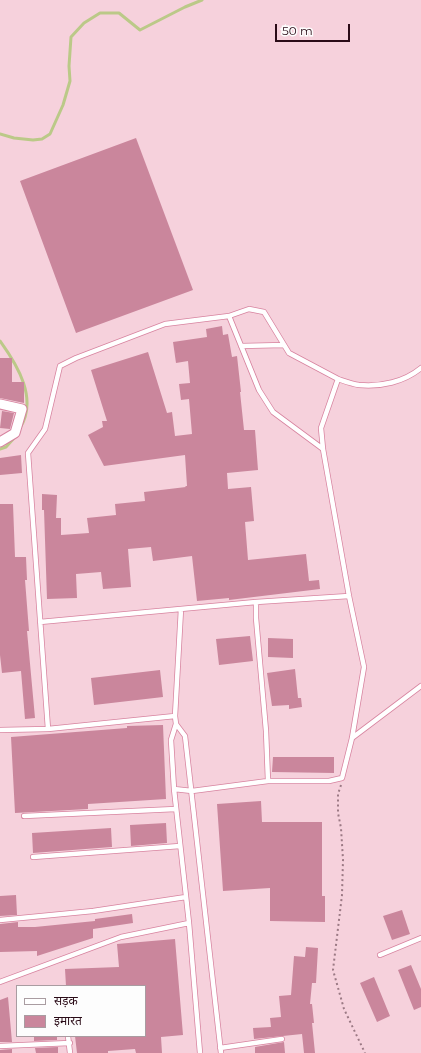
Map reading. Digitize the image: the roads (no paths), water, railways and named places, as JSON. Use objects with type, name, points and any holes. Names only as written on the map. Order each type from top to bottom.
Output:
[{"type":"street","points":[[0,404],[22,409],[15,433],[0,442]]},
{"type":"lane","points":[[48,729],[28,453],[45,429],[60,366],[76,358],[165,324],[229,316],[249,309],[264,312],[289,353],[338,379],[358,385],[384,385],[411,376],[421,368]]},
{"type":"lane","points":[[229,316],[259,390],[273,412],[323,449]]},
{"type":"lane","points":[[241,346],[284,345]]},
{"type":"lane","points":[[174,789],[192,791],[268,781],[329,781],[342,778],[352,738],[364,667],[349,596],[323,449],[321,428],[338,379]]},
{"type":"lane","points":[[40,622],[256,602],[349,596]]},
{"type":"lane","points":[[256,602],[268,781]]},
{"type":"lane","points":[[180,609],[175,716],[176,724],[170,740],[189,923],[200,1053]]},
{"type":"lane","points":[[352,738],[421,686]]},
{"type":"lane","points":[[0,730],[48,729],[175,716]]},
{"type":"lane","points":[[176,724],[185,736],[220,1051],[282,1038]]},
{"type":"lane","points":[[24,816],[176,809]]},
{"type":"lane","points":[[33,857],[180,846]]},
{"type":"lane","points":[[0,920],[93,911],[186,897]]},
{"type":"lane","points":[[0,982],[121,937],[189,923]]},
{"type":"lane","points":[[380,955],[421,938]]},
{"type":"lane","points":[[68,1037],[70,1053]]},
{"type":"lane","points":[[0,1046],[70,1043]]},
{"type":"waterway","points":[[0,134],[14,138],[33,140],[42,139],[50,134],[63,105],[70,81],[69,66],[71,37],[84,23],[100,13],[119,13],[140,30],[202,0]]},
{"type":"waterway","points":[[0,341],[13,361],[24,383],[27,406],[25,417],[20,428]]},
{"type":"waterway","points":[[0,449],[6,447],[15,437]]}]
